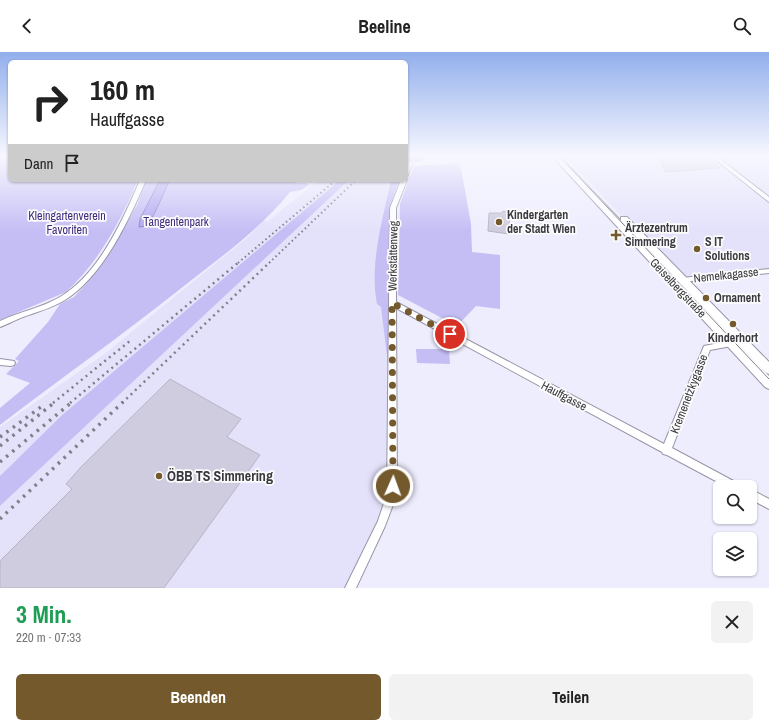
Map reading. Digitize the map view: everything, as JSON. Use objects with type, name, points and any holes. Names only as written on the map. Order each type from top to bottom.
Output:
[{"type":"main road","name":"Geiselbergstraße","points":[[579,181],[769,384]]},
{"type":"main road","name":"Geiselbergstraße","points":[[589,181],[769,369]]},
{"type":"street","points":[[745,181],[769,200]]},
{"type":"street","points":[[0,324],[62,300],[85,280],[101,258],[129,210],[142,182]]},
{"type":"street","name":"Werkstättenweg","points":[[350,588],[390,503],[392,489],[394,458],[392,303],[393,208],[403,182]]},
{"type":"street","name":"Nemelkagasse","points":[[682,280],[769,271]]},
{"type":"street","name":"Hauffgasse","points":[[392,303],[722,480]]},
{"type":"street","name":"Kremenetzkygasse","points":[[666,451],[707,348],[742,341]]},
{"type":"street","points":[[0,362],[11,363]]},
{"type":"street","points":[[757,498],[769,504]]},
{"type":"shaded area","points":[[589,181],[769,181],[769,271],[682,280]]},
{"type":"shaded area","points":[[159,182],[168,182],[147,226],[139,227],[140,219]]},
{"type":"shaded area","points":[[317,182],[338,182],[61,416],[0,476],[0,427],[107,352],[249,236],[264,220],[267,222]]},
{"type":"shaded area","points":[[347,182],[398,182],[389,208],[388,465],[381,514],[345,588],[0,588],[0,506]]},
{"type":"green space","name":"Kleingartenverein Favoriten","points":[[0,181],[137,182],[108,240],[78,280],[66,292],[0,320]]},
{"type":"green space","points":[[408,181],[463,181],[471,224],[472,252],[500,255],[500,309],[476,306],[457,326],[398,295],[400,204]]},
{"type":"green space","name":"Tangentenpark","points":[[145,182],[296,182],[295,183],[306,183],[309,185],[301,190],[290,192],[266,218],[226,253],[139,321],[0,425],[0,408],[30,383],[6,374],[19,361],[15,359],[48,322],[60,304],[74,297],[87,283],[114,246],[138,203]]},
{"type":"green space","points":[[338,182],[347,182],[0,506],[0,476],[61,416]]},
{"type":"green space","points":[[391,182],[398,182],[389,208],[388,364],[381,307],[377,304],[375,289],[376,257]]},
{"type":"green space","points":[[416,349],[449,349],[450,364],[417,363]]},
{"type":"building","name":"Kindergarten der Stadt Wien","points":[[503,211],[510,212],[509,234],[488,231],[489,213],[502,213]]},
{"type":"building","name":"ÖBB TS Simmering","points":[[170,379],[241,419],[227,437],[260,455],[164,588],[0,588],[0,561],[72,489],[66,484],[81,467]]},
{"type":"tram line","points":[[583,181],[769,379]]},
{"type":"railway","points":[[238,263],[334,182]]},
{"type":"railway","points":[[269,263],[354,182]]},
{"type":"railway","points":[[70,403],[239,262]]},
{"type":"railway","points":[[122,403],[270,262]]},
{"type":"railway","points":[[53,403],[131,340]]},
{"type":"railway","points":[[0,446],[55,402]]},
{"type":"railway","points":[[0,462],[72,402]]},
{"type":"railway","points":[[0,519],[123,402]]},
{"type":"railway","points":[[0,437],[45,404]]},
{"type":"place","name":"Kindergarten der Stadt Wien","points":[[499,222]]},
{"type":"place","name":"Ärztezentrum Simmering","points":[[616,235]]},
{"type":"place","name":"S IT Solutions","points":[[697,249]]},
{"type":"place","name":"Ornament","points":[[706,298]]},
{"type":"place","name":"Kinderhort","points":[[733,324]]},
{"type":"place","name":"ÖBB TS Simmering","points":[[159,476]]},
{"type":"route","points":[[393,486],[392,303],[450,334]]}]
